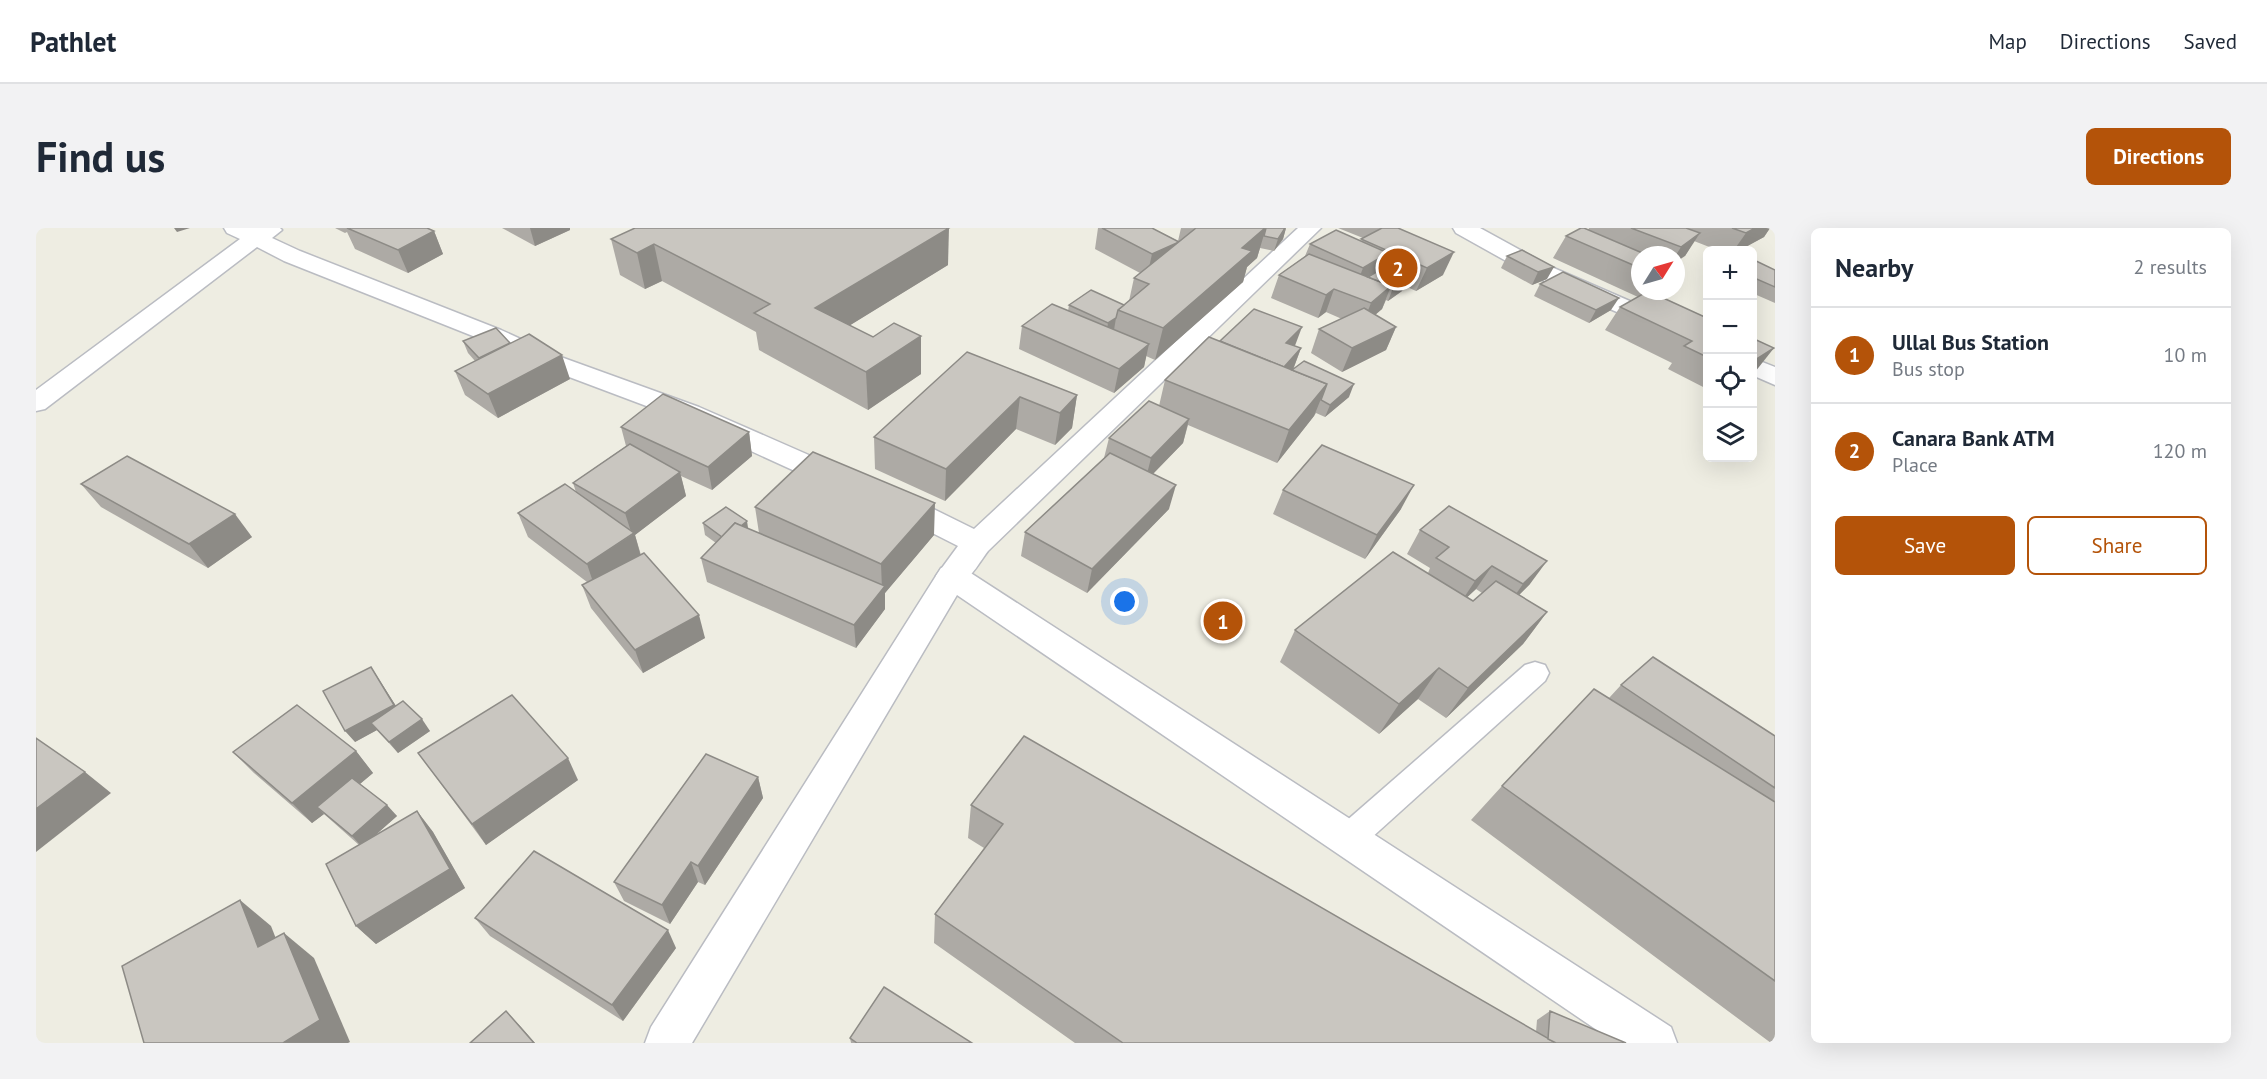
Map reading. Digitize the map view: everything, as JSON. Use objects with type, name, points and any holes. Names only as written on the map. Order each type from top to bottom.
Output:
[{"type":"street","points":[[667,1043],[952,576],[977,543],[1310,228]]},
{"type":"street","points":[[1464,228],[1541,271],[1703,342]]},
{"type":"street","points":[[36,403],[44,394],[254,232],[549,361],[690,413],[806,467],[909,508],[977,543]]},
{"type":"street","points":[[1757,368],[1775,377]]},
{"type":"street","points":[[952,576],[1655,1043]]},
{"type":"lane","points":[[1348,839],[1535,674]]},
{"type":"building","points":[[347,228],[427,228],[434,231],[398,250]]},
{"type":"building","points":[[635,228],[949,228],[815,308],[873,337],[894,323],[921,336],[866,372],[754,313],[770,304],[654,244],[637,253],[611,239]]},
{"type":"building","points":[[1102,228],[1152,228],[1179,242],[1152,254]]},
{"type":"building","points":[[1196,228],[1265,228],[1242,248],[1252,251],[1163,328],[1118,310],[1149,284],[1134,278]]},
{"type":"building","points":[[1266,228],[1285,228],[1278,239],[1264,236]]},
{"type":"building","points":[[1382,228],[1398,228],[1454,252],[1427,268],[1361,239]]},
{"type":"building","points":[[1584,228],[1631,248],[1631,264],[1566,236]]},
{"type":"building","points":[[1631,228],[1686,228],[1700,233],[1682,246]]},
{"type":"building","points":[[1732,228],[1755,228],[1746,233]]},
{"type":"building","points":[[1336,230],[1388,253],[1363,268],[1310,244]]},
{"type":"building","points":[[1522,250],[1554,267],[1538,272],[1507,256]]},
{"type":"building","points":[[1309,254],[1391,286],[1371,303],[1334,289],[1326,295],[1279,275]]},
{"type":"building","points":[[1757,261],[1775,270],[1775,287],[1757,279]]},
{"type":"building","points":[[1383,268],[1408,279],[1393,288],[1368,277]]},
{"type":"building","points":[[1563,272],[1619,298],[1596,310],[1540,284]]},
{"type":"building","points":[[1091,290],[1124,305],[1118,310],[1116,318],[1108,323],[1069,305]]},
{"type":"building","points":[[1632,300],[1668,300],[1703,316],[1703,355],[1684,346],[1692,341],[1620,307]]},
{"type":"building","points":[[1052,304],[1149,344],[1119,369],[1022,326]]},
{"type":"building","points":[[1364,308],[1396,327],[1352,348],[1319,329]]},
{"type":"building","points":[[1254,309],[1302,327],[1286,343],[1301,348],[1284,367],[1220,341]]},
{"type":"building","points":[[496,328],[510,343],[479,358],[463,341]]},
{"type":"building","points":[[529,334],[562,355],[488,394],[455,371]]},
{"type":"building","points":[[1209,337],[1327,384],[1289,430],[1165,380]]},
{"type":"building","points":[[1757,340],[1774,348],[1757,359]]},
{"type":"building","points":[[967,352],[1077,395],[1060,413],[1020,397],[946,469],[874,437]]},
{"type":"building","points":[[1304,361],[1354,384],[1330,405],[1321,400],[1327,384],[1292,370]]},
{"type":"building","points":[[663,394],[749,432],[708,467],[621,427]]},
{"type":"building","points":[[1149,401],[1189,419],[1151,458],[1109,438]]},
{"type":"building","points":[[630,444],[680,472],[625,513],[573,483]]},
{"type":"building","points":[[1322,445],[1414,485],[1377,535],[1283,490]]},
{"type":"building","points":[[813,452],[935,503],[881,564],[755,507]]},
{"type":"building","points":[[1110,453],[1176,485],[1092,569],[1025,532]]},
{"type":"building","points":[[127,456],[235,514],[189,544],[81,484]]},
{"type":"building","points":[[565,484],[634,533],[587,564],[518,513]]},
{"type":"building","points":[[1449,506],[1547,561],[1523,584],[1492,566],[1475,581],[1436,558],[1449,547],[1420,530]]},
{"type":"building","points":[[726,507],[747,521],[741,526],[735,523],[722,537],[703,523]]},
{"type":"building","points":[[735,523],[885,586],[854,625],[701,558]]},
{"type":"building","points":[[1393,552],[1473,601],[1496,581],[1547,612],[1468,688],[1439,668],[1399,704],[1295,630]]},
{"type":"building","points":[[644,553],[699,615],[635,650],[582,585]]},
{"type":"building","points":[[1653,657],[1775,736],[1775,788],[1621,685]]},
{"type":"building","points":[[371,667],[394,705],[345,731],[323,691]]},
{"type":"building","points":[[1594,689],[1775,802],[1775,981],[1502,786]]},
{"type":"building","points":[[512,695],[568,758],[472,824],[418,753]]},
{"type":"building","points":[[403,701],[422,719],[389,742],[371,723]]},
{"type":"building","points":[[297,705],[356,751],[292,803],[233,752]]},
{"type":"building","points":[[1024,736],[1556,1043],[1123,1043],[935,914],[1003,824],[971,805]]},
{"type":"building","points":[[36,738],[85,772],[36,809]]},
{"type":"building","points":[[706,754],[758,777],[698,866],[691,862],[662,905],[614,882]]},
{"type":"building","points":[[352,778],[387,805],[352,836],[317,807]]},
{"type":"building","points":[[417,811],[450,869],[356,926],[326,864]]},
{"type":"building","points":[[534,851],[668,930],[612,1005],[475,918]]},
{"type":"building","points":[[240,900],[258,947],[284,933],[320,1020],[283,1043],[144,1043],[122,966]]},
{"type":"building","points":[[884,987],[972,1043],[857,1043],[850,1038]]},
{"type":"building","points":[[506,1011],[534,1043],[470,1043]]},
{"type":"building","points":[[1550,1011],[1626,1043],[1556,1043],[1548,1039]]},
{"type":"place","name":"Canara Bank ATM","points":[[1398,268]]},
{"type":"place","name":"Ullal Bus Station","points":[[1223,621]]}]
